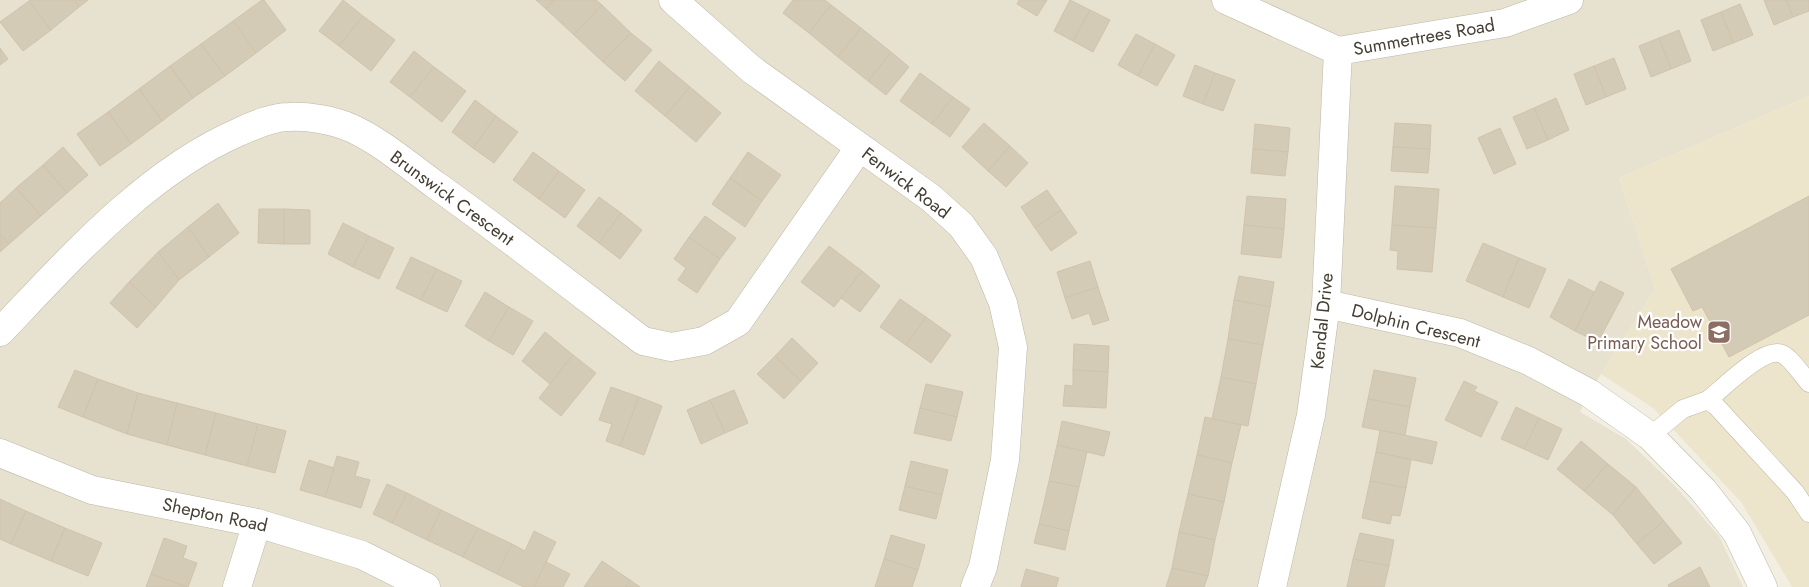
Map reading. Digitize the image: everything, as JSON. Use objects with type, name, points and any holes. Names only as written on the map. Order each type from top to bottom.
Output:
[{"type":"street","name":"Fenwick Road","points":[[673,0],[751,69],[931,198],[961,224],[984,257],[1003,303],[1013,347],[1005,460],[983,567],[975,587]]},
{"type":"street","name":"Summertrees Road","points":[[1226,0],[1338,51],[1505,23],[1569,0]]},
{"type":"street","name":"Kendal Drive","points":[[1272,587],[1311,415],[1326,304],[1338,51]]},
{"type":"street","name":"Brunswick Crescent","points":[[0,332],[88,240],[172,170],[215,142],[259,123],[288,117],[320,120],[350,128],[376,143],[478,215],[643,341],[671,347],[704,341],[738,322],[859,148]]},
{"type":"street","name":"Dolphin Crescent","points":[[1326,304],[1460,334],[1529,361],[1589,393],[1650,436],[1703,490],[1737,533],[1763,587]]},
{"type":"street","name":"Shepton Road","points":[[0,453],[92,490],[257,523],[362,555],[426,587]]},
{"type":"street","points":[[238,587],[257,523]]},
{"type":"lane","points":[[1650,436],[1683,409],[1708,400],[1751,364],[1772,352],[1783,354],[1809,383]]},
{"type":"lane","points":[[1708,400],[1716,406],[1795,492],[1809,512]]},
{"type":"shaded area","points":[[0,0],[1809,0],[1809,96],[1619,178],[1655,289],[1589,393],[1580,412],[1626,439],[1675,486],[1719,536],[1743,587],[0,587]]},
{"type":"shaded area","name":"Meadow Primary School","points":[[1809,96],[1809,587],[1792,587],[1741,502],[1653,408],[1601,374],[1655,289],[1619,178]]},
{"type":"building","points":[[30,0],[74,0],[79,7],[51,30]]},
{"type":"building","points":[[74,0],[88,0],[79,7]]},
{"type":"building","points":[[264,0],[286,30],[256,53],[233,21]]},
{"type":"building","points":[[343,0],[363,16],[339,46],[319,31]]},
{"type":"building","points":[[536,0],[554,0],[546,9]]},
{"type":"building","points":[[554,0],[596,0],[602,5],[574,35],[546,9]]},
{"type":"building","points":[[793,0],[825,0],[831,5],[809,33],[783,13]]},
{"type":"building","points":[[1019,0],[1047,0],[1037,16],[1017,4]]},
{"type":"building","points":[[1070,0],[1090,10],[1073,41],[1054,31]]},
{"type":"building","points":[[1764,0],[1787,0],[1793,17],[1774,25]]},
{"type":"building","points":[[1787,0],[1809,0],[1809,11],[1793,17]]},
{"type":"building","points":[[29,1],[51,30],[23,51],[0,22]]},
{"type":"building","points":[[1740,4],[1753,35],[1733,43],[1721,12]]},
{"type":"building","points":[[602,5],[631,33],[603,62],[574,35]]},
{"type":"building","points":[[831,5],[861,28],[838,57],[809,33]]},
{"type":"building","points":[[1090,10],[1110,20],[1093,52],[1073,41]]},
{"type":"building","points":[[1721,12],[1733,43],[1713,51],[1701,20]]},
{"type":"building","points":[[363,16],[395,40],[371,71],[339,46]]},
{"type":"building","points":[[233,21],[256,53],[225,76],[201,44]]},
{"type":"building","points":[[861,28],[891,52],[868,81],[838,57]]},
{"type":"building","points":[[1679,30],[1691,61],[1671,69],[1659,38]]},
{"type":"building","points":[[631,33],[652,50],[625,81],[603,62]]},
{"type":"building","points":[[1136,34],[1155,44],[1138,76],[1118,65]]},
{"type":"building","points":[[1659,38],[1671,69],[1651,77],[1639,46]]},
{"type":"building","points":[[201,44],[225,76],[193,98],[170,66]]},
{"type":"building","points":[[1155,44],[1175,55],[1157,86],[1138,76]]},
{"type":"building","points":[[0,48],[8,59],[0,65]]},
{"type":"building","points":[[414,51],[434,67],[410,97],[390,82]]},
{"type":"building","points":[[891,52],[909,67],[886,95],[868,81]]},
{"type":"building","points":[[1614,58],[1626,89],[1606,97],[1594,66]]},
{"type":"building","points":[[659,61],[690,87],[665,116],[635,91]]},
{"type":"building","points":[[1195,65],[1215,73],[1203,104],[1183,96]]},
{"type":"building","points":[[170,66],[193,98],[162,121],[139,89]]},
{"type":"building","points":[[1594,66],[1606,97],[1586,105],[1574,74]]},
{"type":"building","points":[[434,67],[466,91],[442,122],[410,97]]},
{"type":"building","points":[[920,73],[953,97],[932,124],[900,101]]},
{"type":"building","points":[[1215,73],[1235,80],[1223,111],[1203,104]]},
{"type":"building","points":[[690,87],[721,113],[696,142],[665,116]]},
{"type":"building","points":[[139,89],[162,121],[131,144],[108,112]]},
{"type":"building","points":[[953,97],[970,109],[950,137],[932,124]]},
{"type":"building","points":[[1556,98],[1569,130],[1548,140],[1534,108]]},
{"type":"building","points":[[475,100],[496,116],[473,148],[452,132]]},
{"type":"building","points":[[1534,108],[1548,140],[1527,149],[1513,117]]},
{"type":"building","points":[[108,112],[131,144],[100,166],[77,134]]},
{"type":"building","points":[[496,116],[518,132],[494,163],[473,148]]},
{"type":"building","points":[[984,123],[1010,146],[988,171],[962,147]]},
{"type":"building","points":[[1395,123],[1431,125],[1430,149],[1393,147]]},
{"type":"building","points":[[1255,124],[1290,128],[1288,152],[1253,149]]},
{"type":"building","points":[[1500,128],[1516,164],[1494,174],[1478,138]]},
{"type":"building","points":[[1010,146],[1028,163],[1006,187],[988,171]]},
{"type":"building","points":[[63,147],[88,175],[67,193],[43,165]]},
{"type":"building","points":[[1393,147],[1430,149],[1428,173],[1391,171]]},
{"type":"building","points":[[1253,149],[1288,152],[1285,176],[1251,173]]},
{"type":"building","points":[[533,152],[559,171],[539,199],[513,180]]},
{"type":"building","points":[[748,152],[781,175],[762,201],[730,178]]},
{"type":"building","points":[[43,165],[67,193],[41,216],[16,188]]},
{"type":"building","points":[[559,171],[585,190],[565,218],[539,199]]},
{"type":"building","points":[[730,178],[762,201],[745,227],[712,204]]},
{"type":"building","points":[[1395,186],[1439,189],[1436,228],[1392,225]]},
{"type":"building","points":[[16,188],[41,216],[9,244],[0,234],[0,203]]},
{"type":"building","points":[[1047,190],[1061,210],[1035,228],[1021,207]]},
{"type":"building","points":[[1247,196],[1286,199],[1284,229],[1244,225]]},
{"type":"building","points":[[1809,196],[1809,315],[1729,357],[1702,307],[1693,311],[1671,269]]},
{"type":"building","points":[[599,197],[621,213],[599,243],[577,226]]},
{"type":"building","points":[[218,203],[239,233],[209,257],[188,227]]},
{"type":"building","points":[[259,209],[284,209],[284,244],[258,243]]},
{"type":"building","points":[[284,209],[310,210],[310,244],[284,244]]},
{"type":"building","points":[[1061,210],[1077,233],[1051,251],[1035,228]]},
{"type":"building","points":[[621,213],[642,230],[620,259],[599,243]]},
{"type":"building","points":[[705,216],[736,238],[720,259],[689,237]]},
{"type":"building","points":[[343,223],[369,236],[353,267],[328,254]]},
{"type":"building","points":[[1244,225],[1284,229],[1281,258],[1241,254]]},
{"type":"building","points":[[1392,225],[1436,228],[1432,272],[1397,269],[1398,251],[1390,250]]},
{"type":"building","points":[[188,227],[209,257],[179,280],[158,252]]},
{"type":"building","points":[[0,234],[9,244],[0,252]]},
{"type":"building","points":[[369,236],[394,248],[379,279],[353,267]]},
{"type":"building","points":[[689,237],[720,259],[697,293],[678,280],[686,268],[674,259]]},
{"type":"building","points":[[1483,243],[1519,258],[1503,297],[1466,281]]},
{"type":"building","points":[[829,246],[862,271],[834,307],[801,282]]},
{"type":"building","points":[[158,252],[179,280],[156,307],[129,282]]},
{"type":"building","points":[[411,257],[437,269],[421,300],[396,288]]},
{"type":"building","points":[[1519,258],[1546,269],[1529,308],[1503,297]]},
{"type":"building","points":[[1090,261],[1098,287],[1065,298],[1057,272]]},
{"type":"building","points":[[437,269],[462,281],[447,312],[421,300]]},
{"type":"building","points":[[862,271],[880,286],[860,312],[841,298]]},
{"type":"building","points":[[1239,276],[1274,282],[1270,307],[1234,300]]},
{"type":"building","points":[[1569,279],[1594,292],[1575,331],[1550,317]]},
{"type":"building","points":[[1600,281],[1624,293],[1598,342],[1575,331]]},
{"type":"building","points":[[129,282],[156,307],[137,328],[110,303]]},
{"type":"building","points":[[1098,287],[1109,320],[1093,325],[1089,313],[1072,319],[1065,298]]},
{"type":"building","points":[[485,292],[509,307],[489,341],[465,326]]},
{"type":"building","points":[[900,299],[926,317],[906,345],[880,327]]},
{"type":"building","points":[[1234,300],[1270,307],[1263,345],[1228,339]]},
{"type":"building","points":[[509,307],[533,321],[513,355],[489,341]]},
{"type":"building","points":[[926,317],[951,335],[931,363],[906,345]]},
{"type":"building","points":[[545,332],[573,355],[550,384],[522,361]]},
{"type":"building","points":[[792,338],[818,363],[801,381],[775,356]]},
{"type":"building","points":[[1228,339],[1263,345],[1256,384],[1221,377]]},
{"type":"building","points":[[1074,344],[1109,346],[1108,372],[1073,370]]},
{"type":"building","points":[[573,355],[596,373],[561,416],[539,398]]},
{"type":"building","points":[[775,356],[801,381],[784,399],[757,374]]},
{"type":"building","points":[[75,370],[98,379],[83,417],[58,407]]},
{"type":"building","points":[[1073,370],[1108,372],[1106,408],[1063,406],[1065,385],[1073,386]]},
{"type":"building","points":[[1374,370],[1416,378],[1410,407],[1368,399]]},
{"type":"building","points":[[1221,377],[1256,384],[1248,426],[1212,419]]},
{"type":"building","points":[[98,379],[138,393],[127,434],[83,417]]},
{"type":"building","points":[[1464,381],[1477,387],[1474,391],[1498,402],[1481,437],[1445,420]]},
{"type":"building","points":[[926,384],[963,392],[957,417],[920,408]]},
{"type":"building","points":[[611,387],[639,397],[620,446],[606,441],[612,424],[599,420]]},
{"type":"building","points":[[734,390],[748,423],[725,433],[710,400]]},
{"type":"building","points":[[138,393],[177,403],[167,445],[127,434]]},
{"type":"building","points":[[639,397],[662,406],[644,455],[620,446]]},
{"type":"building","points":[[1368,399],[1410,407],[1405,435],[1362,427]]},
{"type":"building","points":[[710,400],[725,433],[701,444],[687,410]]},
{"type":"building","points":[[177,403],[216,413],[205,455],[167,445]]},
{"type":"building","points":[[1516,407],[1539,418],[1524,449],[1501,439]]},
{"type":"building","points":[[920,408],[957,417],[951,441],[914,433]]},
{"type":"building","points":[[216,413],[258,424],[247,466],[205,455]]},
{"type":"building","points":[[1205,417],[1241,425],[1232,463],[1197,455]]},
{"type":"building","points":[[1539,418],[1562,429],[1548,460],[1524,449]]},
{"type":"building","points":[[1062,421],[1110,432],[1104,456],[1057,445]]},
{"type":"building","points":[[258,424],[286,431],[275,473],[247,466]]},
{"type":"building","points":[[1380,430],[1437,442],[1432,464],[1376,452]]},
{"type":"building","points":[[1581,441],[1608,464],[1584,491],[1557,469]]},
{"type":"building","points":[[1057,445],[1087,452],[1079,487],[1049,481]]},
{"type":"building","points":[[1376,452],[1411,460],[1406,488],[1370,481]]},
{"type":"building","points":[[1197,455],[1232,463],[1224,502],[1188,494]]},
{"type":"building","points":[[337,456],[359,462],[355,476],[370,480],[361,508],[325,497]]},
{"type":"building","points":[[309,460],[334,468],[325,497],[300,490]]},
{"type":"building","points":[[911,461],[948,470],[942,495],[905,486]]},
{"type":"building","points":[[1608,464],[1636,487],[1613,515],[1584,491]]},
{"type":"building","points":[[1049,481],[1079,487],[1069,531],[1039,524]]},
{"type":"building","points":[[1370,481],[1406,488],[1400,516],[1392,515],[1390,524],[1362,518]]},
{"type":"building","points":[[387,484],[407,493],[392,523],[373,514]]},
{"type":"building","points":[[905,486],[942,495],[936,519],[899,510]]},
{"type":"building","points":[[1636,487],[1664,521],[1637,544],[1613,515]]},
{"type":"building","points":[[407,493],[441,510],[427,540],[392,523]]},
{"type":"building","points":[[1188,494],[1224,502],[1215,540],[1179,532]]},
{"type":"building","points":[[0,499],[26,511],[11,544],[0,539]]},
{"type":"building","points":[[441,510],[478,528],[463,557],[427,540]]},
{"type":"building","points":[[26,511],[65,528],[51,561],[11,544]]},
{"type":"building","points":[[1664,521],[1682,543],[1654,564],[1637,544]]},
{"type":"building","points":[[1039,524],[1069,531],[1065,550],[1034,543]]},
{"type":"building","points":[[65,528],[102,543],[88,576],[51,561]]},
{"type":"building","points":[[478,528],[512,544],[497,574],[463,557]]},
{"type":"building","points":[[534,531],[556,542],[534,587],[524,587],[497,574],[512,544],[525,551]]},
{"type":"building","points":[[1179,532],[1215,540],[1208,576],[1172,568]]},
{"type":"building","points":[[1360,533],[1394,540],[1389,566],[1353,559]]},
{"type":"building","points":[[891,535],[925,545],[918,570],[884,559]]},
{"type":"building","points":[[164,538],[187,546],[183,558],[197,563],[188,587],[151,574]]},
{"type":"building","points":[[884,559],[918,570],[912,587],[875,587]]},
{"type":"building","points":[[1353,559],[1389,566],[1384,587],[1347,587]]},
{"type":"building","points":[[602,561],[630,580],[626,587],[584,587]]},
{"type":"building","points":[[546,562],[570,574],[563,587],[534,587]]},
{"type":"building","points":[[1700,567],[1710,587],[1669,587],[1668,585]]},
{"type":"building","points":[[1172,568],[1208,576],[1204,587],[1166,587]]},
{"type":"building","points":[[1026,569],[1059,578],[1056,587],[1021,587]]},
{"type":"building","points":[[151,574],[187,587],[146,587]]},
{"type":"building","points":[[630,580],[640,587],[626,587]]},
{"type":"place","name":"Meadow Primary School","points":[[1719,332]]}]
